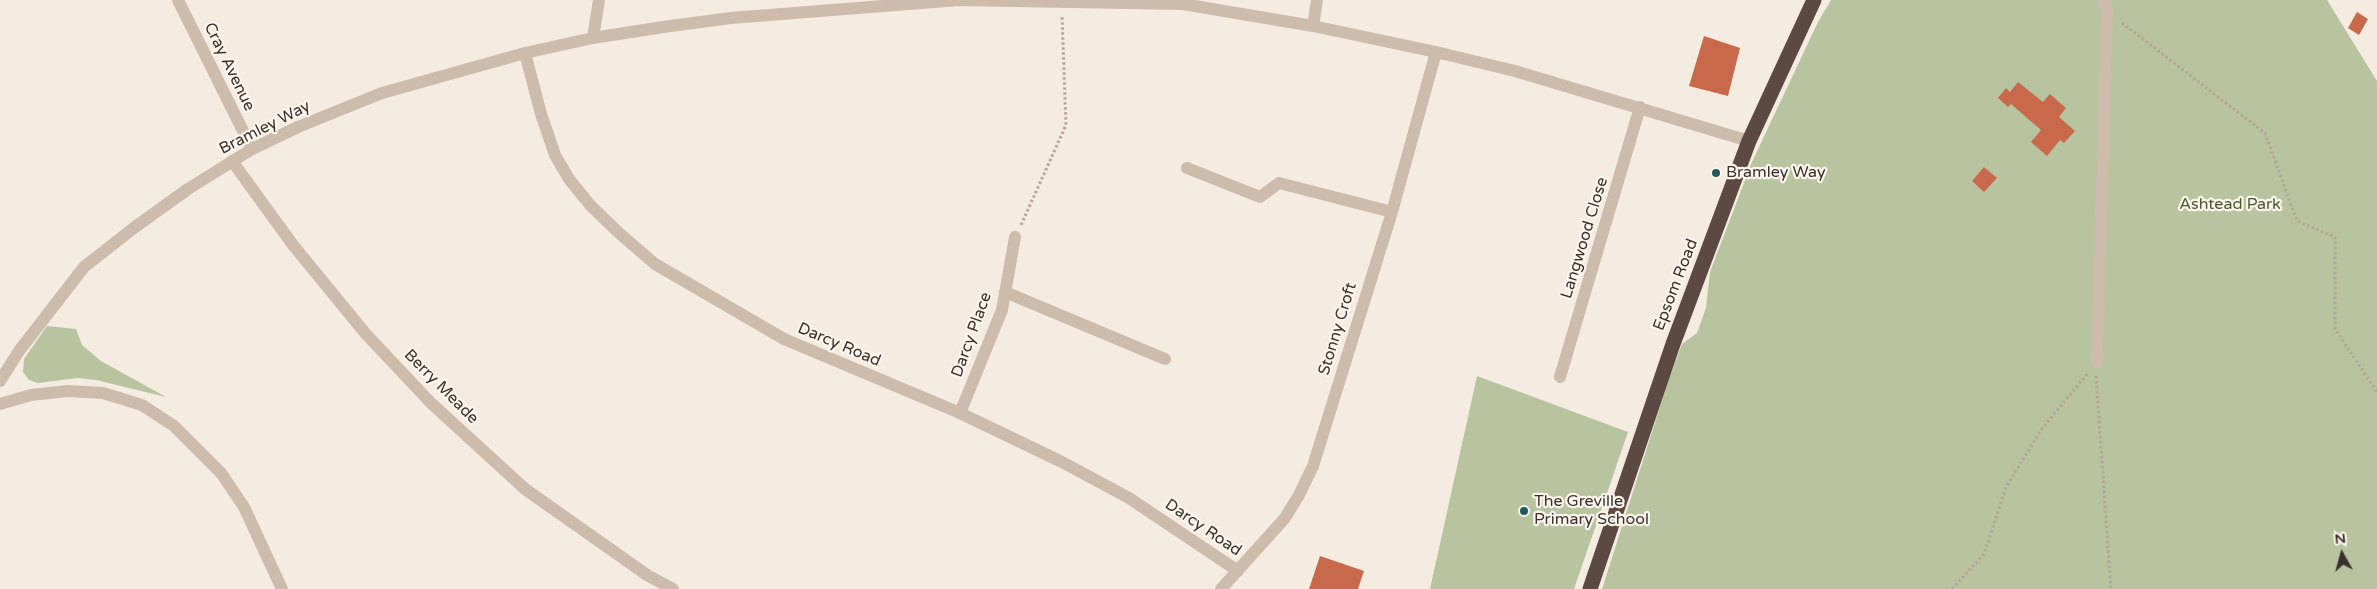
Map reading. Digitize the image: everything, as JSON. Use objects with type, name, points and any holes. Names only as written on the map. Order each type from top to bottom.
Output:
[{"type":"highway","name":"Epsom Road","points":[[1590,589],[1672,344],[1749,141],[1814,0]]},
{"type":"street","name":"Cray Avenue","points":[[178,0],[252,149]]},
{"type":"street","points":[[593,38],[599,0]]},
{"type":"street","name":"Bramley Way","points":[[0,381],[30,336],[84,268],[135,227],[188,189],[252,149],[298,127],[382,93],[525,53],[593,38],[730,18],[875,4],[959,0],[1062,0],[1183,4],[1313,26],[1515,71],[1749,141]]},
{"type":"street","points":[[1313,26],[1317,0]]},
{"type":"street","points":[[2096,363],[2106,6]]},
{"type":"street","name":"Stonny Croft","points":[[1221,589],[1284,518],[1299,496],[1313,466],[1392,212],[1436,52]]},
{"type":"street","name":"Darcy Road","points":[[525,53],[541,114],[555,155],[569,179],[590,205],[619,234],[662,268],[784,339],[960,413],[1062,462],[1129,498],[1238,571]]},
{"type":"street","name":"Langwood Close","points":[[1560,377],[1640,107]]},
{"type":"street","name":"Berry Meade","points":[[232,161],[293,244],[365,333],[431,403],[525,489],[647,575],[673,589]]},
{"type":"street","points":[[1187,168],[1260,197],[1279,184],[1392,212]]},
{"type":"street","name":"Darcy Place","points":[[960,413],[1002,310],[1015,238]]},
{"type":"street","points":[[1005,292],[1165,359]]},
{"type":"street","points":[[0,404],[31,395],[68,391],[103,393],[117,396],[150,410],[174,426],[221,473],[244,507],[282,589]]},
{"type":"path","points":[[1015,238],[1066,125],[1062,0]]},
{"type":"path","points":[[2106,6],[2265,133],[2297,221],[2335,237],[2335,329],[2377,392]]},
{"type":"path","points":[[1952,589],[1984,554],[2006,487],[2041,430],[2096,363]]},
{"type":"path","points":[[2096,363],[2111,589]]},
{"type":"green space","name":"Ashtead Park","points":[[1831,0],[2327,0],[2377,81],[2377,589],[1602,589],[1668,382],[1682,344],[1697,333],[1706,308],[1710,272],[1752,162],[1818,22]]},
{"type":"green space","points":[[47,326],[76,329],[82,345],[101,361],[166,397],[96,380],[78,378],[38,383],[29,380],[23,372],[24,359]]},
{"type":"green space","name":"The Greville Primary School","points":[[1477,376],[1628,432],[1574,589],[1430,589]]},
{"type":"building","points":[[2357,12],[2368,19],[2359,35],[2348,28]]},
{"type":"building","points":[[1704,36],[1740,48],[1728,96],[1689,86]]},
{"type":"building","points":[[2018,82],[2043,102],[2050,94],[2066,108],[2059,117],[2075,131],[2064,143],[2060,140],[2047,156],[2031,142],[2041,130],[2011,104],[2008,107],[1998,98],[2006,88],[2010,92]]},
{"type":"building","points":[[1984,167],[1997,178],[1984,192],[1972,181]]},
{"type":"building","points":[[1320,556],[1364,571],[1358,589],[1309,589]]},
{"type":"place","name":"Bramley Way","points":[[1716,173]]},
{"type":"place","name":"The Greville Primary School","points":[[1524,511]]}]
